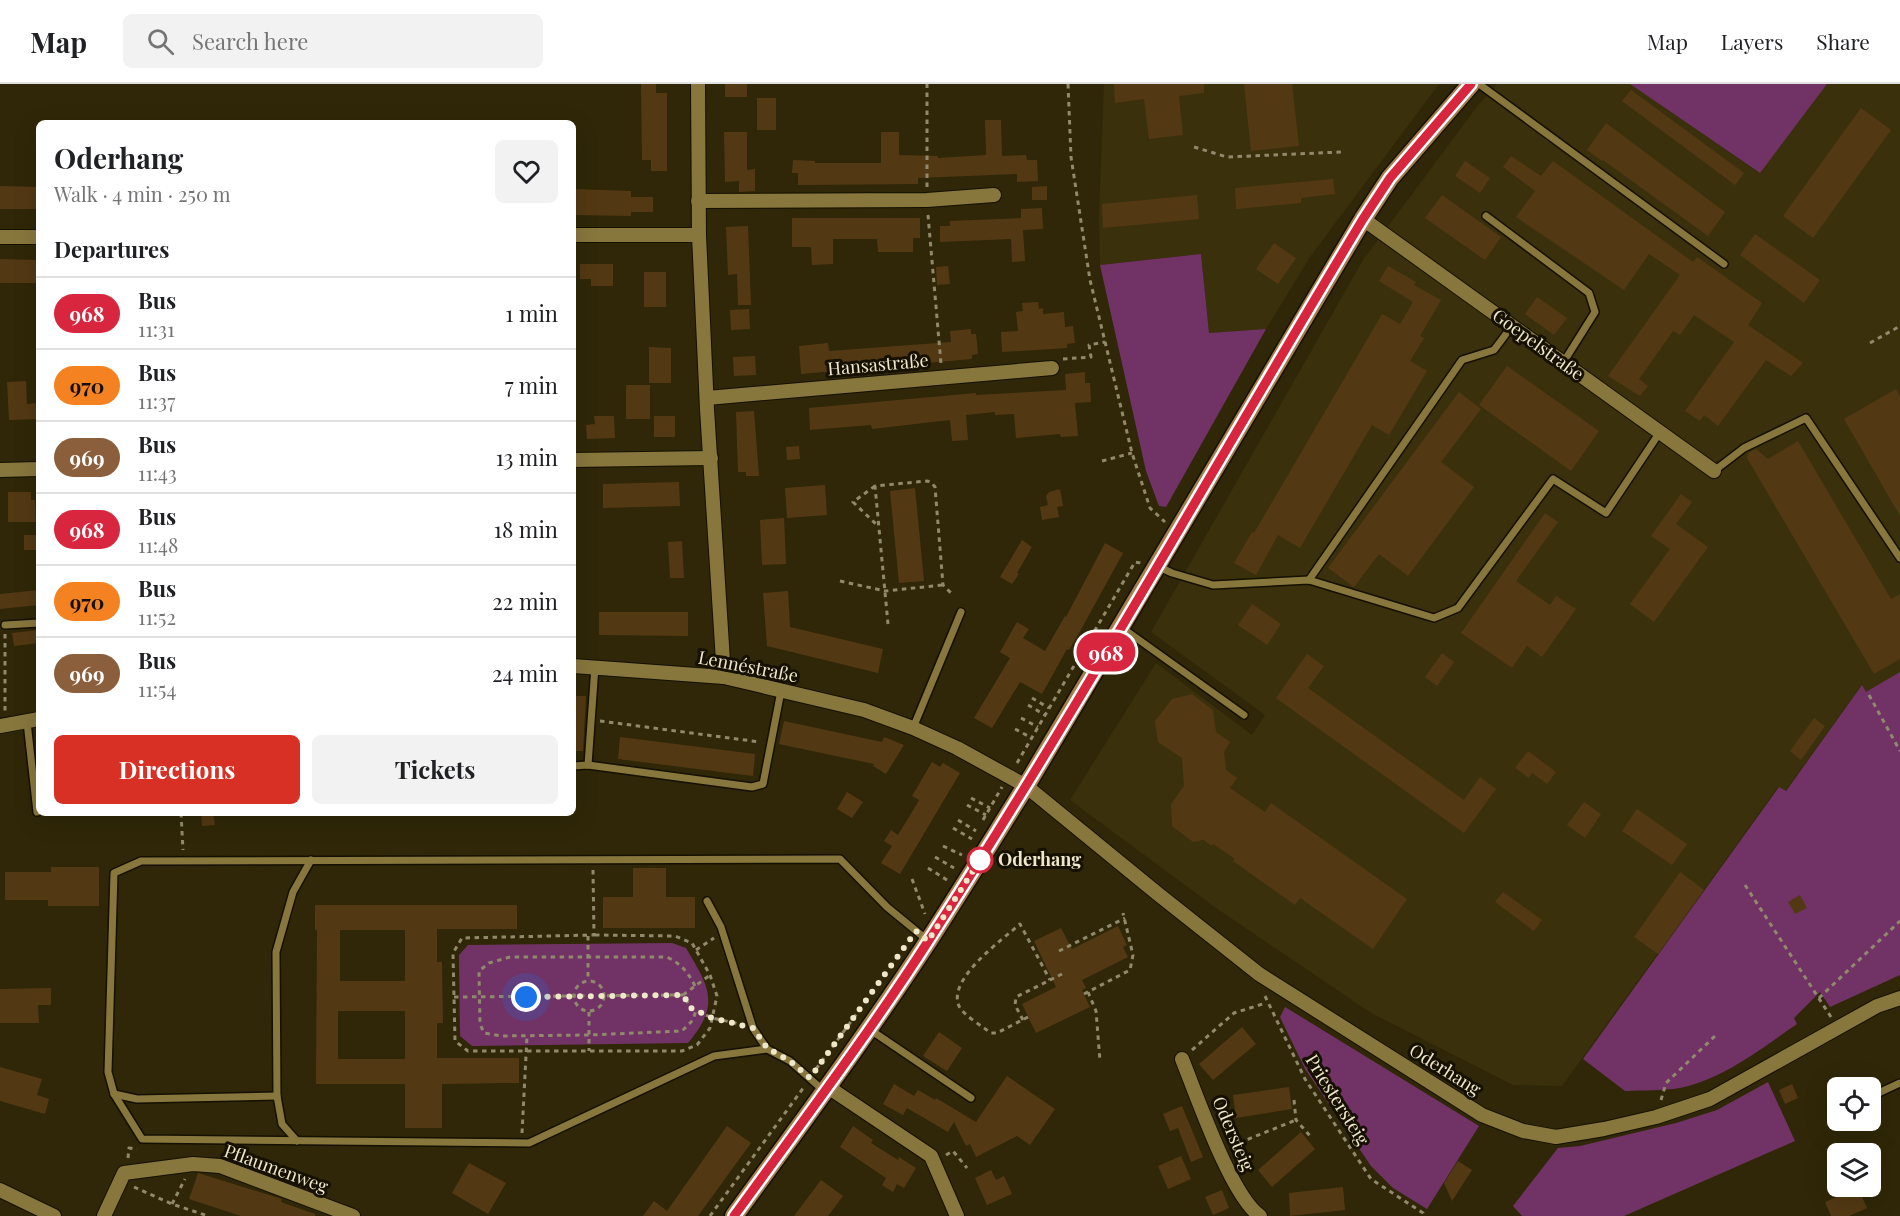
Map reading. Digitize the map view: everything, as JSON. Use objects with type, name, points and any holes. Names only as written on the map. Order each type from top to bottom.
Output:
[{"type":"street","points":[[699,84],[699,235],[724,677]]},
{"type":"street","points":[[734,1216],[826,1089],[928,941],[1026,786],[1363,219],[1390,178],[1471,84]]},
{"type":"street","points":[[698,201],[927,200],[994,195]]},
{"type":"street","name":"Goepelstraße","points":[[1363,219],[1714,471]]},
{"type":"street","points":[[576,235],[699,235]]},
{"type":"street","points":[[0,237],[36,237]]},
{"type":"street","name":"Hansastraße","points":[[707,398],[1052,368]]},
{"type":"street","points":[[576,460],[711,458]]},
{"type":"street","points":[[0,470],[36,469]]},
{"type":"street","name":"Lennéstraße","points":[[576,666],[724,677],[864,710],[913,728],[957,748],[1026,786]]},
{"type":"street","points":[[3,726],[33,720]]},
{"type":"street","name":"Oderhang","points":[[1026,786],[1259,974],[1482,1114],[1523,1131],[1556,1137],[1604,1129],[1656,1117],[1710,1099],[1877,1006],[1900,998]]},
{"type":"street","name":"Odersteig","points":[[1182,1059],[1235,1184],[1252,1210],[1260,1216]]},
{"type":"street","points":[[826,1089],[931,1156],[957,1216]]},
{"type":"street","name":"Pflaumenweg","points":[[121,1181],[124,1173],[132,1171],[193,1164],[220,1166],[353,1216]]},
{"type":"street","points":[[104,1216],[121,1181]]},
{"type":"street","points":[[0,1190],[54,1216]]},
{"type":"lane","points":[[1479,84],[1724,264]]},
{"type":"lane","points":[[1486,216],[1589,293],[1595,312],[1563,363]]},
{"type":"lane","points":[[1309,580],[1462,360],[1494,350],[1512,326]]},
{"type":"lane","points":[[1714,471],[1744,448],[1806,418],[1900,558]]},
{"type":"lane","points":[[1157,566],[1172,573],[1213,585],[1309,580],[1434,618],[1458,608],[1553,479],[1606,513],[1659,432]]},
{"type":"lane","points":[[913,728],[961,612]]},
{"type":"lane","points":[[5,625],[36,623]]},
{"type":"lane","points":[[1121,627],[1244,715]]},
{"type":"lane","points":[[588,765],[595,666]]},
{"type":"lane","points":[[576,766],[588,765],[752,787],[763,784],[781,691]]},
{"type":"lane","points":[[33,720],[36,789]]},
{"type":"lane","points":[[767,1048],[714,1056],[529,1143],[142,1138],[114,1094],[108,1072],[114,873],[141,861],[184,860],[840,859],[887,907],[928,941]]},
{"type":"lane","points":[[297,1141],[282,1124],[277,1096],[276,952],[293,892],[311,860]]},
{"type":"lane","points":[[707,901],[723,932],[753,1028],[767,1048],[790,1061],[826,1089]]},
{"type":"lane","points":[[868,1029],[971,1098]]},
{"type":"lane","points":[[1881,1092],[1900,1083]]},
{"type":"lane","points":[[114,1094],[136,1099],[277,1096]]},
{"type":"path","points":[[927,84],[927,200],[942,377]]},
{"type":"path","points":[[1068,84],[1071,157],[1090,280],[1132,453],[1150,508],[1157,517],[1177,531]]},
{"type":"path","points":[[1194,147],[1227,157],[1341,152]]},
{"type":"path","points":[[1870,343],[1900,326]]},
{"type":"path","points":[[1052,368],[1057,360],[1091,357],[1089,345],[1105,342]]},
{"type":"path","points":[[1102,461],[1132,453]]},
{"type":"path","points":[[879,527],[853,502],[875,486],[931,482],[935,488],[943,585],[951,593]]},
{"type":"path","points":[[875,486],[888,624]]},
{"type":"path","points":[[928,868],[947,880],[1135,562],[1157,566]]},
{"type":"path","points":[[840,581],[885,591],[943,585]]},
{"type":"path","points":[[3,726],[5,625]]},
{"type":"path","points":[[1869,695],[1900,751]]},
{"type":"path","points":[[1032,698],[1049,708]]},
{"type":"path","points":[[1028,705],[1045,715]]},
{"type":"path","points":[[1021,718],[1038,728]]},
{"type":"path","points":[[591,720],[771,743]]},
{"type":"path","points":[[1015,729],[1032,738]]},
{"type":"path","points":[[971,798],[990,808]]},
{"type":"path","points":[[967,805],[986,815]]},
{"type":"path","points":[[181,816],[184,860]]},
{"type":"path","points":[[958,820],[976,831]]},
{"type":"path","points":[[953,828],[972,839]]},
{"type":"path","points":[[943,846],[962,855]]},
{"type":"path","points":[[935,857],[954,868]]},
{"type":"path","points":[[592,860],[594,936]]},
{"type":"path","points":[[912,879],[925,916],[931,907]]},
{"type":"path","points":[[1746,885],[1838,1028]]},
{"type":"path","points":[[1100,1061],[1096,1011],[1086,993],[1130,970],[1133,955],[1124,913]]},
{"type":"path","points":[[1059,951],[1125,918]]},
{"type":"path","points":[[1819,998],[1900,921]]},
{"type":"path","points":[[1028,1017],[998,1033],[991,1033],[959,1009],[957,998],[960,983],[971,968],[1020,924],[1050,981]]},
{"type":"path","points":[[696,950],[723,932]]},
{"type":"path","points":[[588,936],[588,980]]},
{"type":"path","points":[[594,936],[675,936],[692,943],[710,975],[717,996],[710,1028],[697,1045],[682,1051],[468,1051],[455,1041],[453,953],[462,938],[594,936]]},
{"type":"path","points":[[695,986],[688,973],[678,963],[667,957],[510,957],[489,963],[479,971],[480,1024],[484,1033],[501,1036],[527,1036],[682,1031],[693,1020],[696,1010]]},
{"type":"path","points":[[1023,1020],[1015,1005],[1016,997],[1064,973]]},
{"type":"path","name":"Priestersteig","points":[[1259,974],[1267,1003],[1305,1079],[1371,1179],[1423,1213],[1424,1216]]},
{"type":"path","points":[[454,997],[683,995],[710,975]]},
{"type":"path","points":[[588,980],[600,985],[604,996],[602,1004],[596,1010],[589,1012],[581,1010],[575,1004],[573,996],[577,985],[588,980]]},
{"type":"path","points":[[683,995],[691,1008],[712,1018],[753,1028]]},
{"type":"path","points":[[1182,1059],[1234,1013],[1267,1003]]},
{"type":"path","points":[[710,1216],[863,1005]]},
{"type":"path","points":[[589,1012],[589,1051]]},
{"type":"path","points":[[521,1143],[527,1036]]},
{"type":"path","points":[[1656,1117],[1666,1083],[1715,1036]]},
{"type":"path","points":[[1294,1100],[1296,1120],[1311,1137]]},
{"type":"path","points":[[1220,1150],[1296,1120]]},
{"type":"path","points":[[117,1158],[128,1159],[129,1148],[140,1149],[142,1138]]},
{"type":"path","points":[[934,1162],[953,1151],[967,1167]]},
{"type":"path","points":[[172,1204],[193,1164]]},
{"type":"path","points":[[121,1181],[172,1204],[208,1216]]},
{"type":"shaded area","points":[[1104,84],[1439,84],[1310,257],[1266,329],[1209,333],[1201,254],[1100,265],[1099,216]]},
{"type":"shaded area","points":[[1497,84],[1630,84],[1759,173],[1827,84],[1900,84],[1900,676],[1869,695],[1861,686],[1785,791],[1778,787],[1562,1086],[1513,1085],[1371,1013],[1216,908],[1070,800],[1156,663],[1252,735],[1265,715],[1151,632],[1363,260],[1479,104]]},
{"type":"shaded area","points":[[1630,84],[1827,84],[1760,173]]},
{"type":"shaded area","points":[[1201,254],[1209,333],[1266,329],[1166,507],[1159,506],[1146,471],[1100,265]]},
{"type":"shaded area","points":[[1900,672],[1900,975],[1830,1007],[1820,992],[1794,1018],[1797,1024],[1741,1062],[1711,1078],[1680,1088],[1625,1091],[1583,1059],[1779,787],[1786,791],[1862,685],[1866,692]]},
{"type":"shaded area","points":[[672,943],[686,948],[701,974],[708,996],[705,1017],[688,1043],[472,1046],[460,1036],[459,955],[468,945]]},
{"type":"shaded area","points":[[1285,1007],[1479,1126],[1427,1209],[1393,1188],[1371,1166],[1305,1069],[1280,1017]]},
{"type":"shaded area","points":[[1768,1082],[1795,1141],[1624,1216],[1522,1216],[1513,1206],[1558,1148],[1580,1146],[1676,1123],[1717,1110]]},
{"type":"building","points":[[641,84],[656,84],[656,93],[667,93],[667,171],[651,171],[651,160],[642,160]]},
{"type":"building","points":[[725,84],[747,84],[747,97],[725,97]]},
{"type":"building","points":[[1114,84],[1204,84],[1204,93],[1179,96],[1183,135],[1149,139],[1144,99],[1115,103]]},
{"type":"building","points":[[1244,84],[1292,84],[1299,146],[1251,151]]},
{"type":"building","points":[[1631,90],[1744,173],[1735,185],[1622,101]]},
{"type":"building","points":[[757,98],[776,98],[776,130],[757,130]]},
{"type":"building","points":[[1861,108],[1891,130],[1813,238],[1783,216]]},
{"type":"building","points":[[985,120],[1001,120],[1002,156],[1026,155],[1027,160],[1037,160],[1038,181],[1017,182],[1017,174],[918,178],[918,184],[798,185],[798,173],[792,173],[793,160],[815,161],[815,163],[881,163],[881,132],[899,132],[899,155],[938,156],[938,158],[986,155]]},
{"type":"building","points":[[1606,123],[1725,212],[1708,236],[1587,150]]},
{"type":"building","points":[[724,132],[747,132],[747,170],[755,169],[755,191],[739,192],[739,181],[725,182]]},
{"type":"building","points":[[1511,156],[1541,176],[1553,161],[1693,262],[1697,257],[1762,303],[1748,325],[1803,363],[1791,376],[1766,360],[1718,426],[1704,415],[1700,421],[1685,411],[1734,342],[1694,315],[1680,335],[1673,331],[1639,379],[1648,386],[1640,396],[1608,376],[1680,275],[1649,254],[1624,290],[1516,217],[1535,191],[1503,167]]},
{"type":"building","points":[[1465,161],[1490,178],[1480,193],[1455,176]]},
{"type":"building","points":[[1333,179],[1335,194],[1301,198],[1301,203],[1236,209],[1235,188]]},
{"type":"building","points":[[0,186],[36,187],[36,209],[0,209]]},
{"type":"building","points":[[1047,186],[1047,200],[1032,200],[1032,187]]},
{"type":"building","points":[[576,189],[631,191],[631,197],[653,197],[653,212],[631,212],[631,216],[576,215]]},
{"type":"building","points":[[1197,195],[1199,219],[1103,228],[1102,204]]},
{"type":"building","points":[[1442,195],[1501,237],[1485,260],[1425,218]]},
{"type":"building","points":[[1042,208],[1043,229],[1023,230],[1025,261],[1012,262],[1011,239],[940,242],[940,226],[950,226],[950,221],[1021,218],[1021,209]]},
{"type":"building","points":[[792,218],[920,218],[920,238],[913,238],[913,252],[878,252],[877,239],[833,239],[833,264],[812,265],[811,247],[792,247]]},
{"type":"building","points":[[748,226],[751,305],[738,305],[737,274],[728,275],[726,227]]},
{"type":"building","points":[[1755,234],[1820,280],[1804,303],[1740,255]]},
{"type":"building","points":[[1274,243],[1296,258],[1278,284],[1256,269]]},
{"type":"building","points":[[0,259],[36,260],[36,283],[0,283]]},
{"type":"building","points":[[580,264],[613,264],[613,286],[591,286],[591,279],[580,279]]},
{"type":"building","points":[[948,266],[950,284],[937,285],[936,267]]},
{"type":"building","points":[[1388,266],[1416,282],[1414,285],[1441,300],[1420,336],[1424,338],[1410,361],[1427,371],[1389,435],[1372,425],[1300,548],[1278,535],[1256,575],[1234,563],[1252,532],[1254,533],[1382,314],[1400,324],[1413,302],[1379,281]]},
{"type":"building","points":[[644,272],[666,272],[666,307],[644,307]]},
{"type":"building","points":[[1537,297],[1567,318],[1554,335],[1525,314]]},
{"type":"building","points":[[1038,302],[1039,309],[1043,308],[1043,314],[1064,312],[1065,327],[1073,326],[1075,343],[1067,344],[1067,348],[1002,352],[1001,332],[1018,331],[1016,312],[1023,311],[1022,303]]},
{"type":"building","points":[[749,309],[750,329],[731,330],[730,310]]},
{"type":"building","points":[[971,329],[971,334],[976,334],[978,354],[972,355],[972,359],[801,374],[799,346],[828,343],[829,351],[951,342],[950,331]]},
{"type":"building","points":[[649,347],[671,348],[671,383],[649,383]]},
{"type":"building","points":[[755,356],[756,375],[734,376],[733,357]]},
{"type":"building","points":[[1507,366],[1599,431],[1571,471],[1479,405]]},
{"type":"building","points":[[1085,372],[1085,383],[1090,383],[1091,402],[1075,403],[1078,436],[1061,437],[1060,434],[1016,438],[1014,414],[995,415],[995,412],[966,415],[968,440],[952,441],[950,420],[872,429],[871,425],[810,430],[809,408],[976,393],[976,395],[1066,390],[1065,374]]},
{"type":"building","points":[[26,381],[27,404],[36,403],[36,419],[9,420],[7,382]]},
{"type":"building","points":[[626,385],[650,385],[650,419],[626,419]]},
{"type":"building","points":[[1896,389],[1900,397],[1900,516],[1844,419]]},
{"type":"building","points":[[1459,392],[1481,409],[1441,462],[1474,487],[1408,576],[1379,554],[1354,587],[1328,568]]},
{"type":"building","points":[[754,411],[759,476],[746,476],[746,472],[738,472],[736,412]]},
{"type":"building","points":[[594,416],[614,416],[615,438],[587,439],[586,425],[595,424]]},
{"type":"building","points":[[654,416],[675,416],[675,437],[654,437]]},
{"type":"building","points":[[1798,441],[1891,599],[1900,594],[1900,659],[1874,674],[1747,458],[1748,453],[1756,449],[1768,459]]},
{"type":"building","points":[[799,446],[800,459],[787,460],[786,447]]},
{"type":"building","points":[[679,482],[680,506],[603,508],[603,484]]},
{"type":"building","points":[[825,485],[827,515],[787,518],[785,488]]},
{"type":"building","points":[[915,488],[924,581],[899,583],[890,491]]},
{"type":"building","points":[[1060,489],[1063,506],[1057,507],[1059,517],[1042,520],[1040,507],[1048,505],[1046,496],[1049,492]]},
{"type":"building","points":[[8,492],[31,492],[31,500],[35,500],[36,522],[8,522]]},
{"type":"building","points":[[1681,494],[1692,502],[1676,524],[1708,547],[1654,622],[1630,604],[1670,549],[1651,536]]},
{"type":"building","points":[[1545,513],[1558,522],[1516,581],[1550,605],[1556,596],[1576,609],[1542,657],[1527,646],[1512,668],[1461,633]]},
{"type":"building","points":[[784,518],[786,564],[762,565],[760,520]]},
{"type":"building","points":[[24,535],[36,535],[36,550],[24,550]]},
{"type":"building","points":[[1022,540],[1032,547],[1012,584],[1000,577]]},
{"type":"building","points":[[682,541],[684,578],[670,578],[668,542]]},
{"type":"building","points":[[1105,543],[1123,553],[1042,694],[1020,682],[992,728],[974,718],[1010,658],[1000,652],[1017,622],[1029,629],[1023,638],[1045,651],[1066,617]]},
{"type":"building","points":[[36,590],[36,605],[0,609],[0,594]]},
{"type":"building","points":[[788,591],[790,627],[883,649],[878,673],[767,646],[763,593]]},
{"type":"building","points":[[1252,604],[1281,624],[1267,645],[1238,625]]},
{"type":"building","points":[[599,612],[688,612],[688,636],[599,635]]},
{"type":"building","points":[[36,630],[36,643],[14,646],[12,633]]},
{"type":"building","points":[[1442,653],[1454,662],[1437,686],[1425,677]]},
{"type":"building","points":[[1307,654],[1324,666],[1308,688],[1464,800],[1480,777],[1496,789],[1464,833],[1276,698]]},
{"type":"building","points":[[1192,694],[1213,710],[1216,732],[1230,742],[1224,752],[1226,770],[1237,778],[1230,788],[1265,812],[1271,803],[1407,899],[1373,949],[1300,898],[1295,905],[1213,844],[1212,846],[1203,840],[1193,842],[1172,826],[1171,804],[1184,786],[1182,758],[1158,742],[1155,721],[1172,699]]},
{"type":"building","points":[[576,696],[586,696],[583,751],[576,751]]},
{"type":"building","points":[[1814,718],[1825,726],[1801,760],[1790,751]]},
{"type":"building","points":[[784,721],[882,742],[884,737],[904,745],[886,774],[873,766],[874,764],[779,744]]},
{"type":"building","points":[[620,737],[755,754],[753,776],[618,759]]},
{"type":"building","points":[[1528,751],[1556,772],[1547,784],[1532,773],[1529,778],[1515,768]]},
{"type":"building","points":[[932,762],[940,767],[943,763],[960,773],[900,874],[881,863],[892,846],[884,841],[891,830],[898,835],[912,812],[919,800],[912,796]]},
{"type":"building","points":[[847,792],[863,802],[852,818],[837,809]]},
{"type":"building","points":[[1584,802],[1601,814],[1585,838],[1567,825]]},
{"type":"building","points":[[1637,809],[1687,844],[1672,865],[1622,831]]},
{"type":"building","points":[[201,816],[214,816],[215,825],[202,826]]},
{"type":"building","points":[[51,867],[99,867],[99,906],[48,906],[48,900],[5,900],[5,872],[51,872]]},
{"type":"building","points":[[633,868],[666,868],[666,897],[695,897],[695,928],[603,928],[603,897],[633,897]]},
{"type":"building","points":[[1680,872],[1704,890],[1658,954],[1634,937]]},
{"type":"building","points":[[1503,892],[1542,920],[1534,931],[1495,902]]},
{"type":"building","points":[[1800,895],[1807,908],[1795,914],[1788,902]]},
{"type":"building","points":[[315,905],[517,905],[517,929],[437,929],[437,962],[442,962],[443,1023],[437,1023],[437,1058],[519,1058],[519,1083],[442,1084],[442,1128],[405,1128],[405,1084],[316,1084],[317,930],[315,930]],"holes":[[[340,930],[405,930],[405,981],[340,981]],[[338,1011],[405,1011],[405,1059],[338,1059]]]},
{"type":"building","points":[[1118,926],[1127,945],[1123,947],[1128,957],[1082,980],[1086,988],[1082,990],[1090,1007],[1036,1033],[1022,1004],[1056,987],[1034,941],[1061,928],[1072,949]]},
{"type":"building","points":[[51,988],[51,1005],[38,1005],[39,1023],[0,1023],[0,989]]},
{"type":"building","points":[[1242,1027],[1256,1044],[1213,1080],[1199,1064]]},
{"type":"building","points":[[939,1032],[962,1048],[947,1071],[923,1056]]},
{"type":"building","points":[[0,1067],[42,1079],[37,1095],[49,1099],[45,1114],[0,1101]]},
{"type":"building","points":[[1007,1076],[1055,1109],[1030,1145],[1017,1136],[976,1157],[970,1144],[966,1146],[954,1122],[948,1132],[907,1108],[903,1115],[883,1104],[894,1084],[914,1096],[918,1090],[935,1100],[936,1098],[976,1122]]},
{"type":"building","points":[[1792,1084],[1798,1098],[1785,1104],[1779,1090]]},
{"type":"building","points":[[1289,1087],[1292,1109],[1236,1118],[1233,1095]]},
{"type":"building","points":[[1182,1106],[1203,1157],[1191,1162],[1178,1128],[1170,1131],[1163,1114]]},
{"type":"building","points":[[727,1126],[751,1143],[698,1216],[643,1216],[654,1201],[667,1211]]},
{"type":"building","points":[[853,1126],[873,1140],[871,1143],[916,1168],[904,1188],[897,1184],[893,1192],[882,1185],[886,1178],[840,1147]]},
{"type":"building","points":[[1301,1132],[1315,1149],[1272,1187],[1258,1170]]},
{"type":"building","points":[[1181,1156],[1191,1179],[1168,1189],[1158,1166]]},
{"type":"building","points":[[1458,1161],[1472,1170],[1452,1201],[1444,1183]]},
{"type":"building","points":[[469,1163],[506,1183],[488,1214],[452,1193]]},
{"type":"building","points":[[991,1170],[996,1180],[1004,1176],[1012,1194],[987,1205],[975,1178]]},
{"type":"building","points":[[198,1173],[282,1199],[281,1202],[315,1214],[315,1216],[241,1216],[189,1199]]},
{"type":"building","points":[[821,1180],[843,1196],[828,1216],[794,1216]]},
{"type":"building","points":[[1343,1187],[1345,1210],[1290,1216],[1289,1193]]},
{"type":"building","points":[[1222,1190],[1229,1208],[1213,1215],[1205,1197]]},
{"type":"building","points":[[1837,1197],[1862,1197],[1867,1208],[1849,1216],[1831,1216],[1825,1202]]},
{"type":"bus line","name":"968","points":[[734,1216],[828,1087],[928,941],[1026,786],[1363,219],[1390,178],[1471,84]]},
{"type":"place","name":"Oderhang","points":[[980,860]]},
{"type":"route","points":[[526,997],[683,995],[691,1008],[712,1018],[753,1028],[767,1048],[790,1061],[810,1078],[916,931],[928,941],[980,860]]}]
